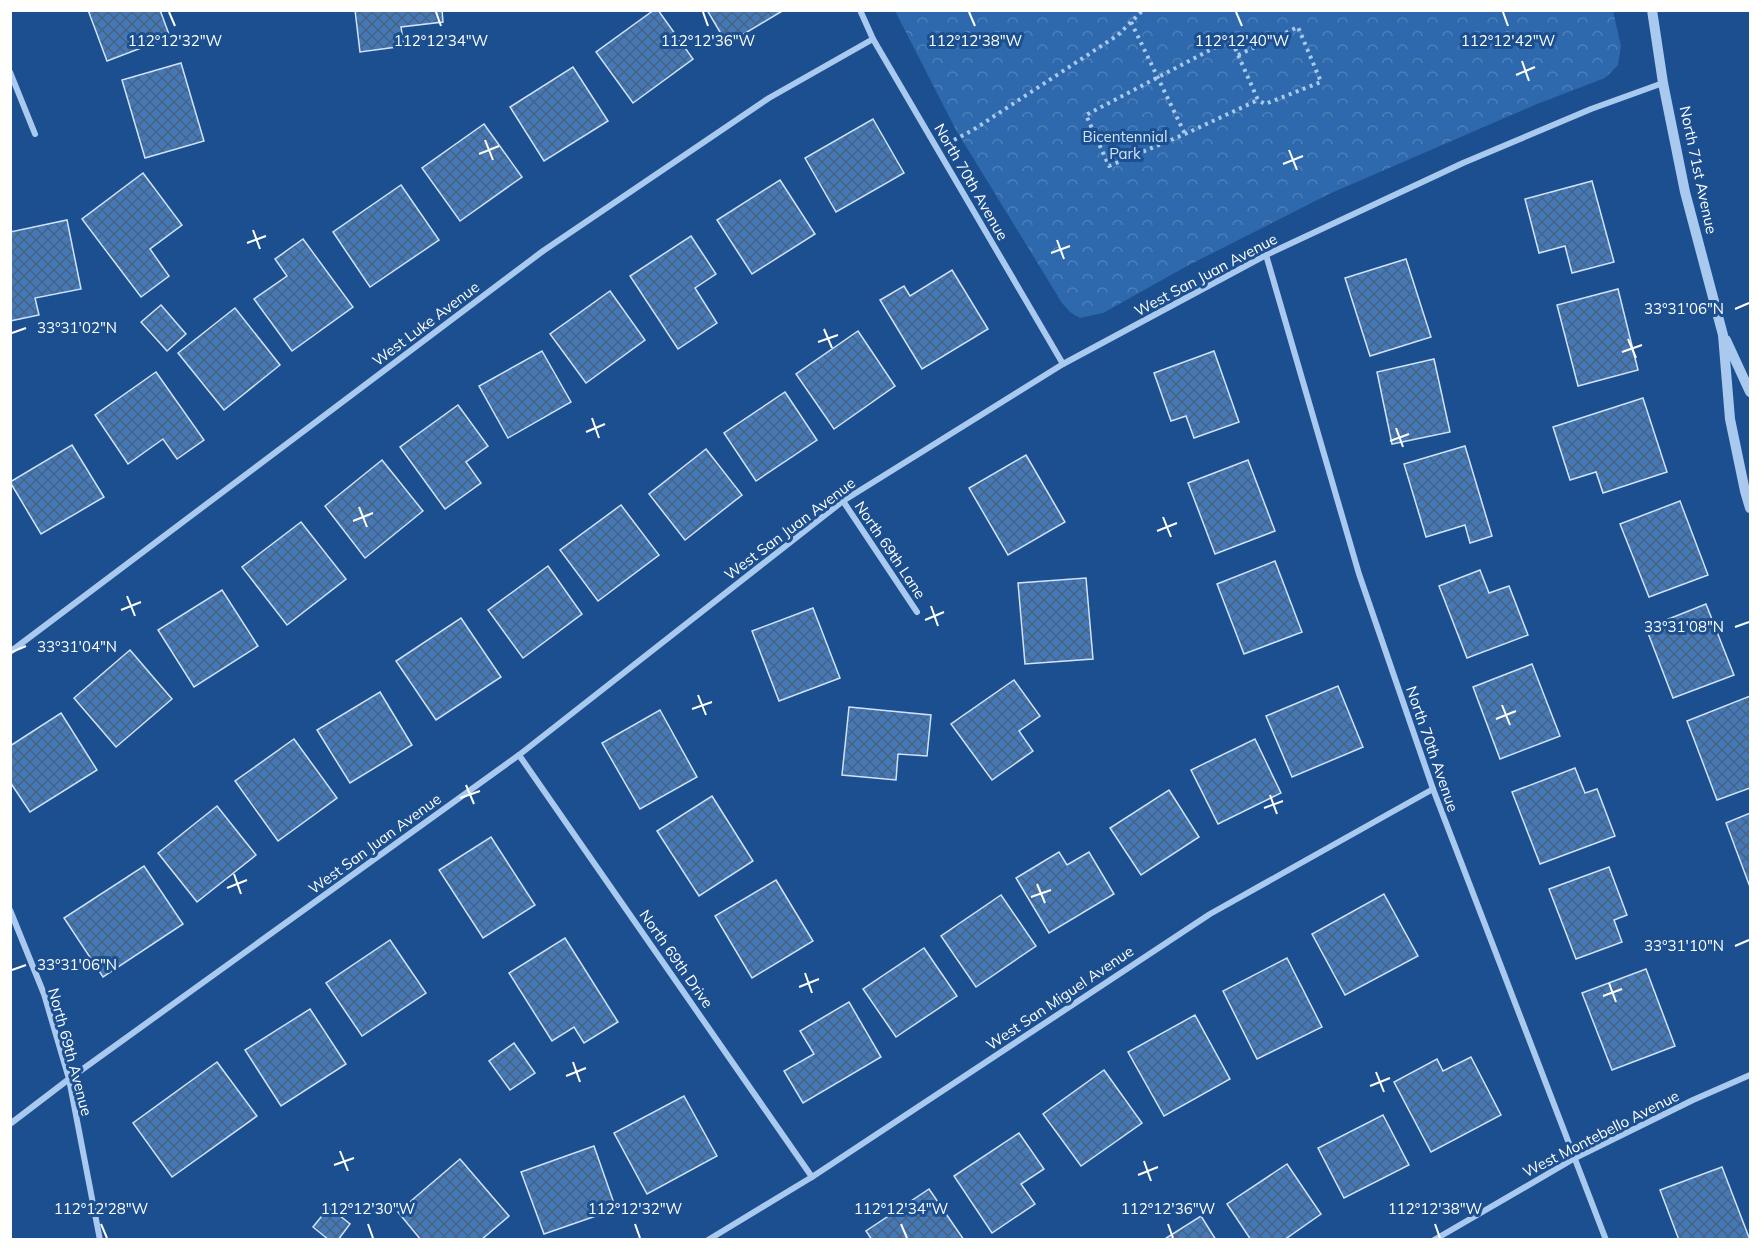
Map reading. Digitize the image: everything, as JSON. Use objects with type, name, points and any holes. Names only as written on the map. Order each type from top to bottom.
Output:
[{"type":"street","name":"North 70th Avenue","points":[[860,10],[873,39],[1063,364]]},
{"type":"street","name":"North 71st Avenue","points":[[1652,10],[1685,192],[1723,334],[1750,392]]},
{"type":"street","name":"West Luke Avenue","points":[[10,652],[543,251],[769,98],[873,39]]},
{"type":"street","points":[[10,72],[35,134]]},
{"type":"street","name":"West San Juan Avenue","points":[[10,1124],[69,1079],[519,755],[843,501],[1063,364],[1266,255],[1462,163],[1591,109],[1664,83]]},
{"type":"street","name":"North 70th Avenue","points":[[1266,255],[1359,574],[1433,789],[1606,1239]]},
{"type":"street","name":"North 71st Avenue","points":[[1723,334],[1730,419],[1750,508]]},
{"type":"street","name":"North 69th Lane","points":[[843,501],[917,612]]},
{"type":"street","name":"North 69th Drive","points":[[519,755],[812,1177]]},
{"type":"street","name":"West San Miguel Avenue","points":[[708,1239],[812,1177],[1210,914],[1433,789]]},
{"type":"street","name":"North 69th Avenue","points":[[10,910],[44,994],[69,1079],[100,1239]]},
{"type":"street","name":"West Montebello Avenue","points":[[1434,1239],[1575,1158],[1693,1100],[1750,1075]]},
{"type":"path","points":[[938,149],[973,130],[1118,35],[1143,10]]},
{"type":"path","points":[[1131,22],[1185,134]]},
{"type":"path","points":[[1238,55],[1298,27],[1322,82],[1265,104],[1258,100],[1230,39],[1086,115],[1109,166],[1258,100]]},
{"type":"green space","name":"Bicentennial Park","points":[[895,11],[1613,11],[1621,46],[1618,65],[1605,78],[1537,104],[1329,194],[1187,266],[1103,313],[1080,318],[1062,303],[956,130]]},
{"type":"building","points":[[88,10],[160,10],[170,37],[107,61]]},
{"type":"building","points":[[355,10],[442,10],[443,22],[401,27],[404,46],[360,52]]},
{"type":"building","points":[[654,10],[658,10],[693,59],[633,103],[596,52]]},
{"type":"building","points":[[707,10],[784,10],[727,44]]},
{"type":"building","points":[[181,63],[204,141],[145,158],[122,80]]},
{"type":"building","points":[[573,67],[608,121],[544,161],[510,107]]},
{"type":"building","points":[[873,119],[904,173],[836,212],[805,158]]},
{"type":"building","points":[[484,124],[522,177],[460,221],[422,168]]},
{"type":"building","points":[[143,173],[182,225],[150,249],[169,276],[141,297],[82,219]]},
{"type":"building","points":[[780,180],[815,234],[752,274],[717,220]]},
{"type":"building","points":[[1592,181],[1614,262],[1572,273],[1565,246],[1539,253],[1525,199]]},
{"type":"building","points":[[401,185],[439,240],[370,287],[333,232]]},
{"type":"building","points":[[67,220],[81,289],[35,298],[39,315],[10,321],[10,232]]},
{"type":"building","points":[[691,236],[716,274],[695,288],[717,323],[678,349],[630,276]]},
{"type":"building","points":[[303,239],[353,307],[292,351],[254,299],[287,276],[275,259]]},
{"type":"building","points":[[1406,259],[1431,337],[1370,356],[1345,278]]},
{"type":"building","points":[[952,270],[988,329],[922,369],[880,300],[904,286],[910,296]]},
{"type":"building","points":[[1618,289],[1638,370],[1578,386],[1557,305]]},
{"type":"building","points":[[610,291],[645,340],[586,383],[550,334]]},
{"type":"building","points":[[161,305],[186,334],[167,351],[141,322]]},
{"type":"building","points":[[235,308],[280,365],[224,410],[178,353]]},
{"type":"building","points":[[858,331],[895,386],[834,429],[796,374]]},
{"type":"building","points":[[542,351],[571,402],[508,438],[479,386]]},
{"type":"building","points":[[1214,351],[1239,422],[1194,438],[1186,416],[1171,421],[1154,373]]},
{"type":"building","points":[[1434,359],[1450,432],[1392,444],[1377,372]]},
{"type":"building","points":[[156,372],[204,440],[177,459],[163,439],[128,464],[95,415]]},
{"type":"building","points":[[785,392],[817,440],[756,481],[724,433]]},
{"type":"building","points":[[1643,398],[1667,472],[1603,493],[1596,472],[1570,480],[1553,427]]},
{"type":"building","points":[[458,405],[488,446],[466,462],[481,483],[445,509],[400,447]]},
{"type":"building","points":[[72,445],[104,497],[41,534],[10,482]]},
{"type":"building","points":[[1465,446],[1492,536],[1470,543],[1465,525],[1426,537],[1404,464]]},
{"type":"building","points":[[706,449],[742,495],[685,540],[649,494]]},
{"type":"building","points":[[1026,455],[1065,522],[1008,555],[969,488]]},
{"type":"building","points":[[382,460],[423,511],[365,558],[325,506]]},
{"type":"building","points":[[1248,460],[1275,531],[1215,554],[1188,483]]},
{"type":"building","points":[[1680,501],[1708,575],[1649,597],[1620,524]]},
{"type":"building","points":[[621,505],[659,555],[598,601],[560,550]]},
{"type":"building","points":[[301,522],[346,579],[287,625],[242,567]]},
{"type":"building","points":[[1275,561],[1302,632],[1244,654],[1217,584]]},
{"type":"building","points":[[548,566],[582,614],[523,658],[488,610]]},
{"type":"building","points":[[1480,570],[1489,593],[1509,586],[1528,635],[1467,658],[1439,586]]},
{"type":"building","points":[[1086,578],[1093,659],[1025,664],[1018,583]]},
{"type":"building","points":[[222,590],[258,646],[194,687],[158,630]]},
{"type":"building","points":[[1706,604],[1734,675],[1673,698],[1646,628]]},
{"type":"building","points":[[813,608],[840,678],[779,701],[752,631]]},
{"type":"building","points":[[461,618],[501,677],[436,720],[396,661]]},
{"type":"building","points":[[130,650],[172,699],[116,747],[74,698]]},
{"type":"building","points":[[1532,664],[1560,736],[1500,759],[1473,687]]},
{"type":"building","points":[[1014,680],[1040,716],[1019,731],[1033,751],[992,780],[951,724]]},
{"type":"building","points":[[1338,686],[1363,747],[1292,777],[1266,716]]},
{"type":"building","points":[[380,692],[412,745],[350,783],[317,730]]},
{"type":"building","points":[[1750,696],[1750,788],[1717,800],[1687,721]]},
{"type":"building","points":[[849,707],[931,715],[927,756],[898,754],[896,780],[842,775]]},
{"type":"building","points":[[660,710],[697,777],[640,809],[602,743]]},
{"type":"building","points":[[61,713],[97,770],[30,812],[10,782],[10,746]]},
{"type":"building","points":[[294,739],[337,798],[278,841],[235,781]]},
{"type":"building","points":[[1255,739],[1281,793],[1218,824],[1191,770]]},
{"type":"building","points":[[1575,768],[1585,793],[1597,789],[1615,836],[1540,864],[1512,792]]},
{"type":"building","points":[[1169,790],[1199,837],[1141,875],[1110,828]]},
{"type":"building","points":[[712,796],[753,861],[699,896],[657,831]]},
{"type":"building","points":[[217,806],[256,855],[197,902],[158,853]]},
{"type":"building","points":[[1750,813],[1750,887],[1726,823]]},
{"type":"building","points":[[491,837],[535,905],[483,938],[439,870]]},
{"type":"building","points":[[1059,852],[1067,865],[1089,852],[1114,894],[1049,933],[1016,878]]},
{"type":"building","points":[[144,866],[183,924],[103,977],[64,918]]},
{"type":"building","points":[[1609,867],[1627,915],[1614,920],[1622,942],[1576,959],[1549,889]]},
{"type":"building","points":[[776,880],[813,941],[752,978],[715,916]]},
{"type":"building","points":[[1384,894],[1418,956],[1345,995],[1312,934]]},
{"type":"building","points":[[1001,895],[1036,946],[976,987],[941,936]]},
{"type":"building","points":[[565,938],[618,1022],[584,1043],[574,1027],[552,1041],[509,973]]},
{"type":"building","points":[[390,940],[426,993],[362,1036],[326,983]]},
{"type":"building","points":[[924,948],[957,996],[896,1037],[863,989]]},
{"type":"building","points":[[1287,958],[1322,1027],[1257,1059],[1223,991]]},
{"type":"building","points":[[1646,969],[1675,1046],[1612,1070],[1582,993]]},
{"type":"building","points":[[849,1002],[881,1057],[803,1103],[784,1071],[814,1054],[800,1031]]},
{"type":"building","points":[[310,1009],[346,1064],[281,1106],[245,1050]]},
{"type":"building","points":[[1195,1015],[1230,1079],[1164,1116],[1128,1052]]},
{"type":"building","points":[[514,1043],[535,1073],[510,1090],[489,1061]]},
{"type":"building","points":[[1471,1057],[1501,1115],[1431,1152],[1394,1082],[1437,1059],[1443,1071]]},
{"type":"building","points":[[217,1062],[257,1116],[172,1177],[133,1123]]},
{"type":"building","points":[[1104,1070],[1142,1123],[1081,1166],[1043,1114]]},
{"type":"building","points":[[684,1096],[717,1156],[647,1194],[614,1133]]},
{"type":"building","points":[[1383,1115],[1409,1165],[1344,1198],[1318,1148]]},
{"type":"building","points":[[1019,1133],[1044,1169],[1021,1184],[1035,1204],[992,1233],[954,1176]]},
{"type":"building","points":[[594,1146],[616,1209],[544,1234],[521,1172]]},
{"type":"building","points":[[460,1159],[509,1216],[481,1240],[421,1240],[398,1212]]},
{"type":"building","points":[[1287,1164],[1321,1214],[1284,1240],[1251,1240],[1227,1204]]},
{"type":"building","points":[[1722,1167],[1750,1240],[1679,1240],[1660,1190]]},
{"type":"building","points":[[929,1189],[964,1240],[872,1240],[866,1231]]},
{"type":"building","points":[[329,1207],[350,1224],[338,1240],[329,1240],[313,1227]]},
{"type":"building","points":[[1201,1216],[1216,1240],[1163,1240]]}]
